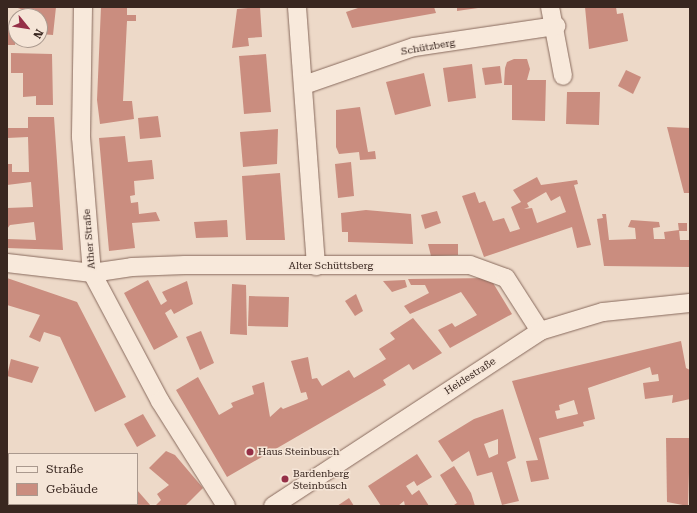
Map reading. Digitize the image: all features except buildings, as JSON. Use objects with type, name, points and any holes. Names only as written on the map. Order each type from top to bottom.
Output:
[{"type":"street","name":"Ather Straße","points":[[83,7],[81,137],[92,273],[160,401],[226,506]]},
{"type":"street","points":[[297,7],[304,85],[316,266]]},
{"type":"street","points":[[550,7],[556,26],[563,76]]},
{"type":"street","name":"Schützberg","points":[[304,85],[414,47],[556,26]]},
{"type":"street","name":"Alter Schüttsberg","points":[[7,263],[92,273],[132,266],[470,265],[492,270],[506,278],[540,331]]},
{"type":"street","name":"Heidestraße","points":[[273,506],[540,331],[603,312],[690,303]]},
{"type":"place","name":"Haus Steinbusch","points":[[250,452]]},
{"type":"place","name":"Bardenberg Steinbusch","points":[[285,479]]}]
